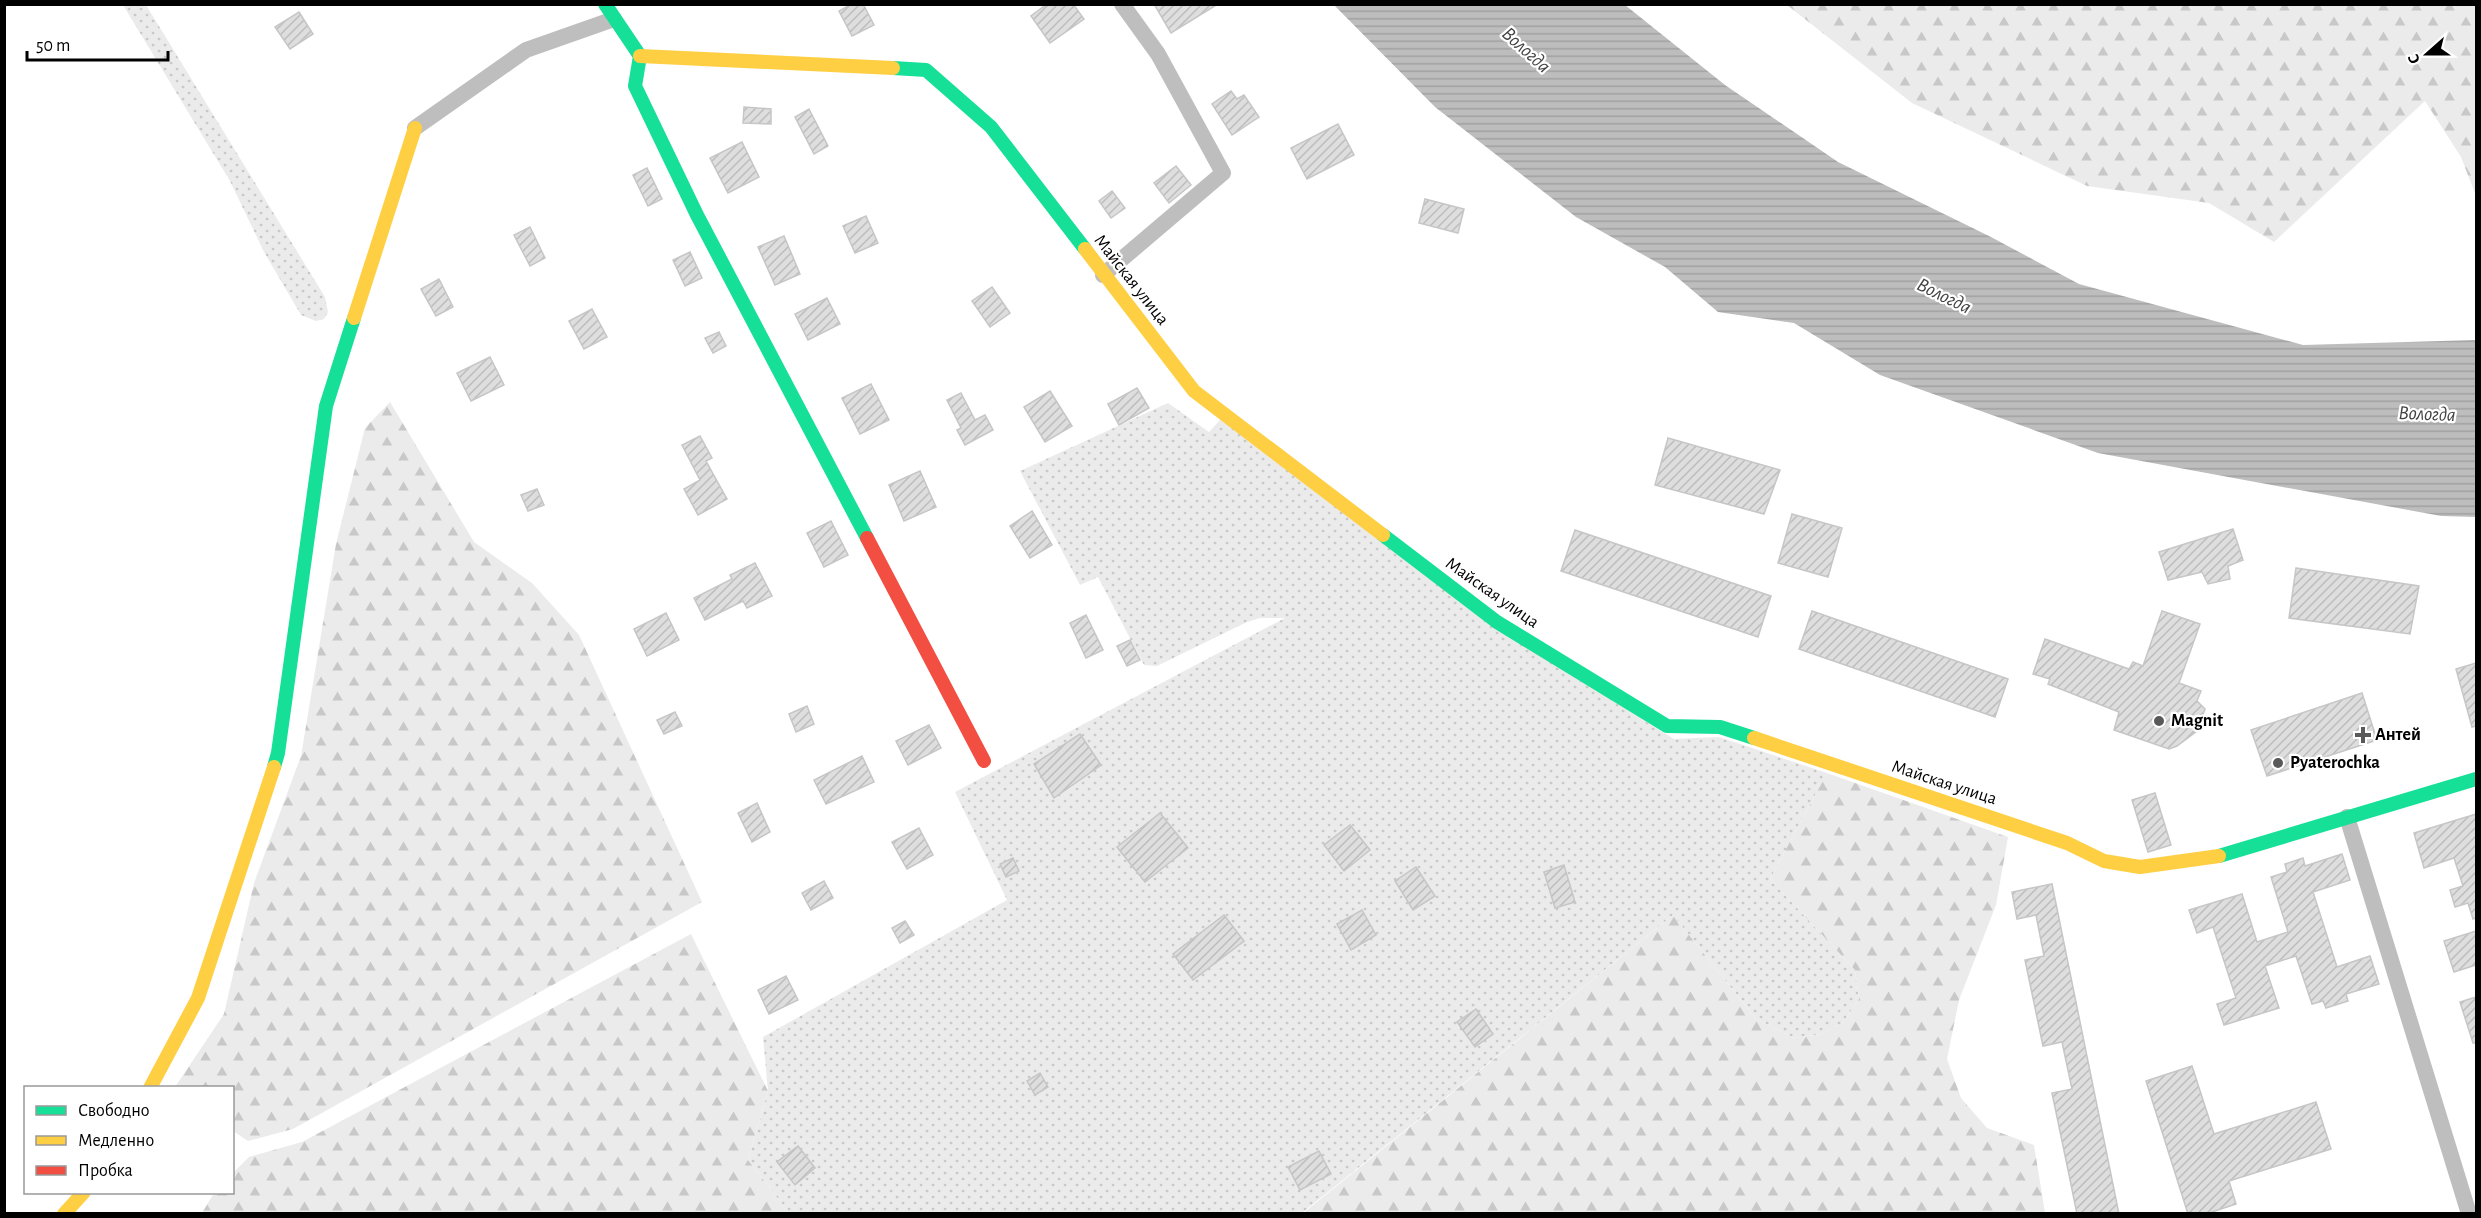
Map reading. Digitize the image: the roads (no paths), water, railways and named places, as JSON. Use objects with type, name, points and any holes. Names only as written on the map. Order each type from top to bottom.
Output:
[{"type":"street","points":[[1103,275],[1223,173],[1158,54],[1122,4]]},
{"type":"street","points":[[151,1086],[198,998],[278,753],[326,406],[416,128],[526,50],[610,12],[640,56],[635,86],[697,215],[984,761]]},
{"type":"street","name":"Майская улица","points":[[640,56],[926,70],[991,127],[1194,391],[1497,622],[1667,726],[1720,727],[2067,843],[2104,861],[2140,867],[2211,858],[2476,779]]},
{"type":"street","points":[[2347,817],[2469,1214]]},
{"type":"street","points":[[64,1214],[82,1194]]},
{"type":"water","name":"Вологда","points":[[1334,5],[1625,5],[1725,85],[1838,162],[1991,237],[2079,284],[2303,345],[2476,340],[2476,517],[2441,516],[2098,453],[1880,375],[1794,323],[1718,312],[1665,267],[1576,217],[1435,107]]},
{"type":"place","name":"Magnit","points":[[2159,721]]},
{"type":"place","name":"Антей","points":[[2363,735]]},
{"type":"place","name":"Pyaterochka","points":[[2278,763]]}]
